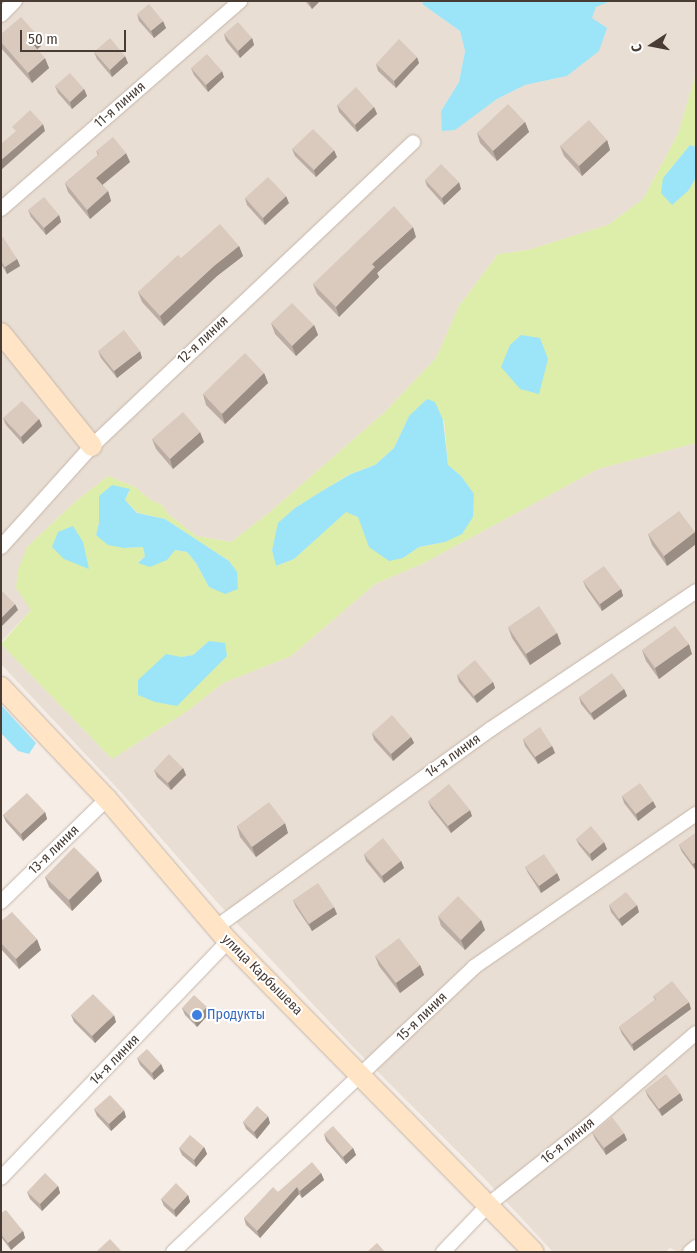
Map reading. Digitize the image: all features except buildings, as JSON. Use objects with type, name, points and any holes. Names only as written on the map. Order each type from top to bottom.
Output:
[{"type":"main road","points":[[1,333],[92,446]]},
{"type":"main road","name":"улица Карбышева","points":[[1,687],[107,799],[222,934],[534,1252]]},
{"type":"street","points":[[1,15],[15,1]]},
{"type":"street","name":"11-я линия","points":[[1,209],[240,1]]},
{"type":"street","name":"12-я линия","points":[[1,547],[92,446],[413,142]]},
{"type":"street","name":"14-я линия","points":[[1,1178],[222,934],[490,729],[696,591]]},
{"type":"street","name":"13-я линия","points":[[1,902],[107,799]]},
{"type":"street","name":"15-я линия","points":[[173,1252],[474,968],[696,814]]},
{"type":"street","name":"16-я линия","points":[[443,1252],[488,1205],[589,1125],[696,1033]]},
{"type":"street","points":[[690,1252],[696,1247]]},
{"type":"shaded area","points":[[10,1],[424,1],[422,4],[460,31],[465,51],[459,82],[441,111],[455,129],[497,99],[525,85],[567,76],[599,50],[591,18],[596,7],[611,1],[696,1],[696,73],[678,134],[643,199],[608,225],[528,250],[498,254],[459,306],[436,358],[385,412],[270,512],[231,542],[196,536],[168,514],[162,505],[149,499],[135,487],[108,476],[75,502],[27,547],[31,610],[1,642],[1,10]]},
{"type":"shaded area","points":[[696,443],[696,1252],[679,1252],[670,1248],[665,1252],[553,1252],[484,1178],[353,1047],[217,902],[118,789],[1,664],[1,644],[112,759],[186,712],[223,683],[291,656],[375,584],[422,564],[598,469]]},
{"type":"green space","points":[[696,73],[696,147],[690,145],[663,178],[688,191],[696,178],[696,443],[598,469],[422,564],[375,584],[291,656],[223,683],[186,712],[112,759],[1,644],[31,610],[16,588],[18,570],[27,547],[75,502],[108,476],[135,487],[149,499],[162,505],[168,514],[196,536],[231,542],[270,512],[385,412],[436,358],[459,306],[498,254],[528,250],[608,225],[643,199],[678,134]],"holes":[[[409,416],[444,420],[448,465],[461,476],[445,542],[419,547],[403,558],[358,517],[346,511],[294,559],[276,566],[272,550],[279,523],[295,508],[350,474],[375,465],[394,448]],[[130,490],[125,500],[138,513],[165,519],[229,561],[209,587],[196,563],[187,552],[175,550],[138,562],[145,556],[144,547],[124,548],[96,535],[99,523]],[[209,641],[155,702],[181,657],[193,655]]]},
{"type":"water","points":[[424,1],[611,1],[596,7],[592,18],[607,28],[599,51],[567,76],[525,85],[497,99],[455,130],[442,131],[441,111],[459,82],[465,51],[460,31],[422,4]]},
{"type":"water","points":[[690,145],[696,147],[696,178],[688,191],[672,205],[661,193],[663,178]]},
{"type":"water","points":[[521,335],[540,338],[548,359],[539,394],[520,389],[501,367],[510,345]]},
{"type":"water","points":[[427,399],[435,402],[443,420],[448,465],[461,476],[474,494],[473,517],[462,534],[445,542],[419,547],[403,558],[389,561],[369,547],[358,517],[346,512],[294,559],[276,566],[272,550],[278,523],[295,508],[322,491],[351,474],[375,465],[394,448],[409,416]]},
{"type":"water","points":[[112,485],[130,489],[125,500],[137,513],[165,519],[229,561],[237,572],[238,589],[225,594],[209,587],[196,563],[187,552],[175,550],[167,560],[150,567],[138,563],[145,556],[143,547],[124,548],[108,545],[96,535],[99,523],[99,496]]},
{"type":"water","points":[[73,526],[83,542],[89,569],[64,559],[52,547],[58,532]]},
{"type":"water","points":[[209,641],[225,643],[227,656],[177,706],[155,702],[138,695],[138,680],[166,654],[181,657],[193,655]]},
{"type":"water","points":[[1,705],[36,743],[29,754],[18,751],[1,733]]},
{"type":"place","name":"Продукты","points":[[197,1015]]}]
